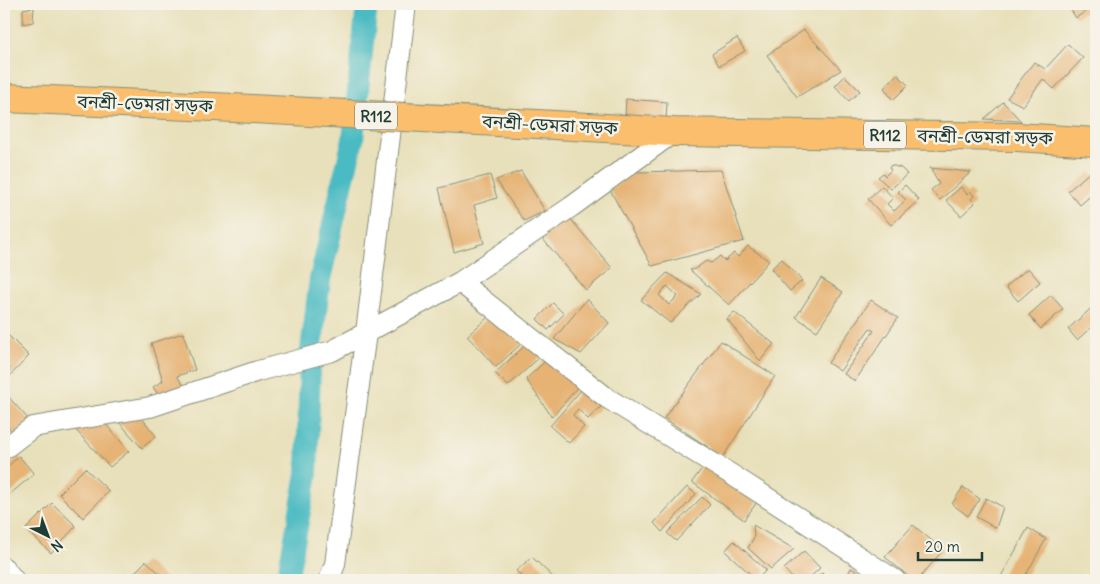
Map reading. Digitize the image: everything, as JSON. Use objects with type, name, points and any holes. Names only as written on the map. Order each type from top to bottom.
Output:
[{"type":"main road","name":"বনশ্রী-ডেমরা সড়ক","points":[[4,98],[214,107],[674,132],[1017,137],[1096,142]]},
{"type":"street","points":[[329,580],[335,564],[366,333],[406,4]]},
{"type":"street","points":[[4,449],[32,427],[150,408],[258,372],[332,351],[460,282],[571,207],[674,132]]},
{"type":"street","points":[[460,282],[606,398],[730,473],[895,580]]},
{"type":"street","points":[[4,568],[14,580]]},
{"type":"building","points":[[1067,4],[1087,4],[1090,8],[1076,18]]},
{"type":"building","points":[[34,7],[33,22],[23,24],[23,9]]},
{"type":"building","points":[[804,30],[841,70],[797,97],[767,55]]},
{"type":"building","points":[[737,38],[745,51],[719,66],[712,54]]},
{"type":"building","points":[[1068,44],[1083,58],[1054,89],[1043,79],[1023,106],[1007,98],[1034,62],[1045,69]]},
{"type":"building","points":[[897,74],[908,85],[893,100],[884,88]]},
{"type":"building","points":[[845,76],[860,91],[849,101],[835,86]]},
{"type":"building","points":[[626,99],[667,102],[666,119],[625,116]]},
{"type":"building","points":[[1003,102],[1021,121],[984,119]]},
{"type":"building","points":[[891,165],[901,168],[907,174],[891,189],[878,177],[883,173],[885,176],[891,170],[889,168]]},
{"type":"building","points":[[930,168],[971,172],[940,200],[931,190],[939,184]]},
{"type":"building","points":[[721,170],[744,241],[652,266],[610,190],[635,172]]},
{"type":"building","points":[[521,171],[545,211],[524,221],[496,180]]},
{"type":"building","points":[[1090,172],[1096,178],[1096,191],[1080,205],[1068,191]]},
{"type":"building","points":[[490,175],[497,198],[474,205],[484,243],[454,252],[439,188]]},
{"type":"building","points":[[905,185],[919,200],[891,225],[868,199],[882,186],[893,198],[887,204],[894,211],[906,200],[898,192]]},
{"type":"building","points":[[961,187],[967,194],[970,191],[974,196],[971,199],[975,203],[961,216],[946,200]]},
{"type":"building","points":[[568,216],[612,268],[586,290],[542,238]]},
{"type":"building","points":[[748,246],[769,261],[729,305],[690,270],[695,269],[706,261],[711,263],[720,256],[725,261],[734,253],[738,257]]},
{"type":"building","points":[[782,259],[802,281],[790,291],[771,269]]},
{"type":"building","points":[[1028,268],[1040,282],[1018,301],[1006,287]]},
{"type":"building","points":[[667,273],[701,294],[670,323],[641,300]],"holes":[[[667,286],[678,296],[669,305],[659,295]]]},
{"type":"building","points":[[821,278],[843,292],[817,331],[796,317]]},
{"type":"building","points":[[1051,295],[1063,309],[1041,329],[1029,315]]},
{"type":"building","points":[[587,299],[609,323],[581,354],[554,339]]},
{"type":"building","points":[[871,300],[898,318],[855,381],[844,374],[874,331],[870,328],[840,371],[828,363]]},
{"type":"building","points":[[553,303],[564,314],[548,330],[537,319]]},
{"type":"building","points":[[1096,304],[1096,323],[1077,340],[1068,329]]},
{"type":"building","points":[[496,310],[524,341],[496,367],[467,336]]},
{"type":"building","points":[[734,312],[774,344],[760,361],[727,319]]},
{"type":"building","points":[[4,331],[29,356],[4,382]]},
{"type":"building","points":[[183,333],[195,370],[177,376],[184,386],[164,402],[153,387],[163,381],[151,343]]},
{"type":"building","points":[[531,340],[543,354],[508,386],[495,373]]},
{"type":"building","points":[[721,341],[775,376],[723,457],[664,418]]},
{"type":"building","points":[[553,354],[581,383],[552,417],[526,379]]},
{"type":"building","points":[[582,389],[602,406],[588,419],[578,409],[573,415],[584,427],[569,443],[550,426]]},
{"type":"building","points":[[5,393],[30,421],[15,435],[4,422]]},
{"type":"building","points":[[138,413],[156,436],[142,448],[118,421]]},
{"type":"building","points":[[105,423],[129,451],[110,467],[71,425]]},
{"type":"building","points":[[19,456],[34,474],[4,499],[4,470]]},
{"type":"building","points":[[706,463],[757,502],[744,520],[692,482]]},
{"type":"building","points":[[85,468],[109,491],[83,518],[59,494]]},
{"type":"building","points":[[687,487],[696,494],[662,532],[654,523]]},
{"type":"building","points":[[963,487],[980,499],[968,516],[952,504]]},
{"type":"building","points":[[702,497],[710,505],[676,541],[667,533]]},
{"type":"building","points":[[986,498],[1003,507],[996,528],[976,517]]},
{"type":"building","points":[[52,503],[76,526],[51,553],[26,529]]},
{"type":"building","points":[[753,525],[794,549],[771,569],[748,548],[754,537]]},
{"type":"building","points":[[913,525],[943,550],[918,580],[913,580],[885,557]]},
{"type":"building","points":[[1028,528],[1046,539],[1023,580],[999,580]]},
{"type":"building","points":[[734,541],[766,570],[757,580],[725,551]]},
{"type":"building","points":[[804,551],[820,568],[807,580],[794,580],[784,569]]},
{"type":"building","points":[[532,557],[556,580],[526,580],[516,571]]},
{"type":"building","points":[[146,561],[167,580],[127,580]]},
{"type":"building","points":[[851,568],[872,580],[845,580]]},
{"type":"building","points":[[822,573],[829,580],[815,580]]},
{"type":"waterway","points":[[287,580],[307,474],[310,358],[320,279],[353,139],[367,4]]}]
